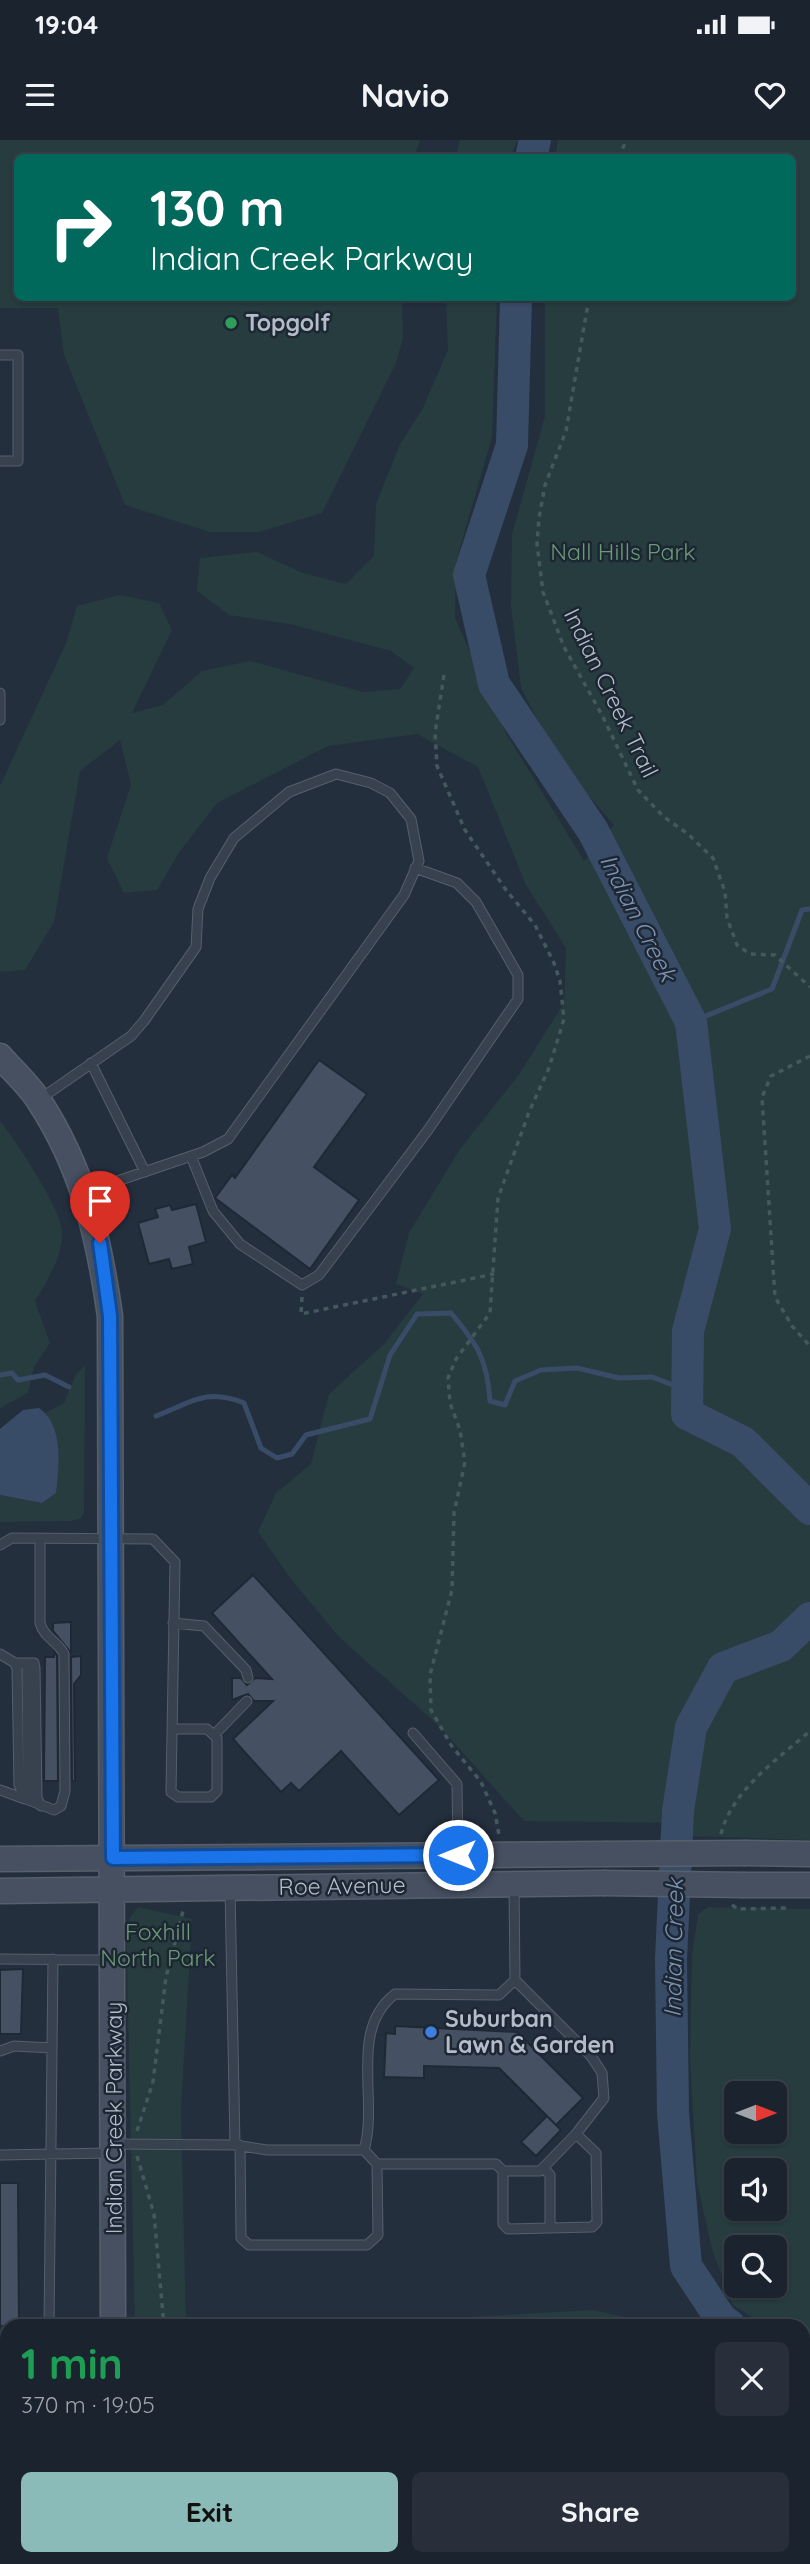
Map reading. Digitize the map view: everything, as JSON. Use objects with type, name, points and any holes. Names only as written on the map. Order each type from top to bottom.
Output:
[{"type":"main road","name":"Indian Creek Parkway","points":[[0,1056],[39,1100],[76,1171],[100,1243],[110,1316],[114,1960],[122,2147],[113,2319]]},
{"type":"main road","name":"Roe Avenue","points":[[0,1859],[810,1854]]},
{"type":"main road","name":"Roe Avenue","points":[[0,1891],[603,1883],[810,1885]]},
{"type":"lane","points":[[0,355],[18,355],[18,461],[0,461]]},
{"type":"lane","points":[[0,693],[0,720]]},
{"type":"lane","points":[[39,1100],[131,1036],[144,1021],[196,947],[198,909],[211,878],[234,838],[289,792],[335,774],[372,783],[390,793],[411,819],[419,861],[404,895],[228,1139],[191,1156],[84,1192]]},
{"type":"lane","points":[[191,1156],[213,1211],[240,1244],[302,1285],[319,1275],[428,1130],[518,999],[518,975],[476,902],[457,883],[415,868]]},
{"type":"lane","points":[[91,1062],[145,1172]]},
{"type":"lane","points":[[0,1545],[12,1538],[153,1539],[175,1562],[173,1623],[171,1792],[178,1797],[211,1797],[217,1791],[217,1738],[207,1729],[172,1729]]},
{"type":"lane","points":[[0,1790],[58,1809],[65,1791],[64,1654],[60,1647],[47,1637],[40,1623],[40,1538]]},
{"type":"lane","points":[[173,1623],[204,1626],[246,1670],[248,1678]]},
{"type":"lane","points":[[0,1654],[19,1663],[34,1663],[37,1798],[33,1803]]},
{"type":"lane","points":[[19,1663],[19,1785],[33,1803]]},
{"type":"lane","points":[[214,1735],[247,1701]]},
{"type":"lane","points":[[413,1733],[457,1784],[458,1855]]},
{"type":"lane","points":[[377,2164],[496,2164],[503,2171],[540,2171],[576,2134],[604,2098],[603,2073],[591,2056],[515,1980],[514,1884]]},
{"type":"lane","points":[[0,2155],[50,2154],[122,2147],[237,2145],[267,2150],[364,2150],[377,2164],[378,2235],[367,2245],[249,2245],[241,2238],[237,2145],[230,1888]]},
{"type":"lane","points":[[0,1959],[114,1960]]},
{"type":"lane","points":[[49,2319],[53,1959]]},
{"type":"lane","points":[[364,2150],[369,2131],[369,2034],[374,2017],[385,2001],[395,1994],[499,1996],[515,1980]]},
{"type":"lane","points":[[0,2051],[15,2046],[51,2048]]},
{"type":"lane","points":[[503,2171],[503,2224],[508,2230],[592,2227],[597,2222],[596,2153],[576,2134]]},
{"type":"lane","points":[[543,2168],[550,2175],[550,2228]]},
{"type":"path","name":"Indian Creek Trail","points":[[588,301],[566,431],[545,485],[539,518],[537,544],[543,592],[564,647],[602,715],[638,790],[664,817],[688,834],[713,858],[725,892],[727,918],[737,945],[750,954],[775,955],[810,987]]},
{"type":"path","points":[[444,675],[435,733],[438,766],[465,830],[506,890],[535,925],[549,953],[560,981],[564,1019],[549,1068],[529,1112],[498,1198],[490,1314],[456,1359],[448,1378],[450,1403],[460,1430],[465,1462],[454,1513],[452,1590],[430,1675],[431,1710],[451,1745],[481,1782],[495,1813],[499,1855]]},
{"type":"path","points":[[810,1056],[771,1076],[762,1097],[775,1297],[792,1326],[810,1346]]},
{"type":"path","points":[[302,1285],[301,1314],[494,1274]]},
{"type":"path","points":[[163,2319],[154,2214],[138,2159],[122,2147],[137,2126],[153,2082],[166,1977],[184,1906]]},
{"type":"green space","name":"Topgolf","points":[[0,140],[420,140],[415,154],[14,154],[14,301],[402,301],[403,338],[396,363],[322,513],[259,532],[210,532],[125,505],[64,355],[58,308],[0,308]]},
{"type":"green space","points":[[460,140],[518,140],[511,154],[457,154]]},
{"type":"green space","name":"Nall Hills Park","points":[[558,140],[810,140],[810,1840],[690,1836],[692,1823],[524,1821],[438,1725],[339,1637],[291,1579],[258,1532],[276,1493],[311,1464],[329,1394],[384,1344],[423,1294],[396,1284],[409,1233],[460,1149],[518,1076],[564,1003],[566,948],[526,885],[478,767],[417,734],[328,746],[217,803],[178,854],[157,890],[124,893],[107,858],[131,785],[120,740],[80,771],[54,922],[25,970],[0,972],[0,786],[67,641],[77,606],[120,595],[159,603],[172,630],[132,713],[163,705],[202,671],[250,661],[363,692],[400,689],[414,668],[391,651],[290,624],[229,615],[197,591],[200,558],[257,552],[303,573],[346,584],[374,556],[376,504],[400,444],[422,410],[448,350],[446,301],[497,301],[492,437],[456,562],[455,618],[506,733],[584,861],[614,825],[560,763],[521,688],[511,606],[512,534],[545,416],[545,301],[796,301],[796,154],[556,154]]},
{"type":"green space","points":[[0,1121],[46,1191],[60,1220],[62,1239],[57,1258],[35,1301],[50,1343],[34,1367],[28,1393],[0,1408]]},
{"type":"green space","points":[[85,1366],[84,1513],[80,1519],[69,1521],[0,1522],[0,1495],[42,1503],[56,1493],[58,1444],[45,1413],[64,1403],[76,1374]]},
{"type":"green space","name":"Foxhill North Park","points":[[138,1907],[192,1919],[181,2110],[186,2319],[135,2319],[126,1923]]},
{"type":"green space","points":[[708,1907],[810,1909],[810,2319],[755,2319],[733,2305],[730,2298],[787,2298],[787,2235],[724,2235],[724,2281],[712,2249],[697,2182],[690,2060],[692,1955],[698,1914]]},
{"type":"green space","points":[[593,2310],[632,2319],[435,2319]]},
{"type":"water","points":[[39,1408],[47,1415],[56,1435],[59,1459],[56,1493],[42,1503],[0,1495],[0,1429],[23,1410]]},
{"type":"building","points":[[319,1060],[367,1094],[314,1167],[359,1200],[310,1269],[215,1198],[232,1175],[235,1178]]},
{"type":"building","points":[[196,1204],[206,1242],[189,1247],[193,1264],[172,1269],[169,1259],[149,1264],[138,1223],[158,1217],[155,1209],[170,1205],[172,1210]]},
{"type":"building","points":[[253,1575],[439,1780],[399,1815],[341,1751],[299,1791],[291,1783],[281,1792],[233,1739],[273,1701],[254,1701],[248,1694],[232,1700],[232,1678],[241,1678],[247,1685],[255,1678],[272,1679],[212,1613]]},
{"type":"building","points":[[71,1622],[71,1653],[53,1631],[53,1623]]},
{"type":"building","points":[[54,1651],[57,1656],[58,1781],[44,1781],[45,1657],[54,1657]]},
{"type":"building","points":[[81,1656],[81,1675],[74,1684],[75,1781],[72,1781],[71,1657]]},
{"type":"building","points":[[23,1969],[21,2034],[0,2034],[0,1970]]},
{"type":"building","points":[[395,2026],[517,2032],[583,2098],[556,2125],[499,2068],[424,2066],[424,2078],[384,2077],[386,2033],[395,2034]]},
{"type":"building","points":[[547,2116],[561,2130],[536,2156],[521,2142]]},
{"type":"building","points":[[0,2183],[18,2183],[19,2319],[0,2319]]},
{"type":"waterway","name":"Indian Creek","points":[[532,154],[535,140]]},
{"type":"waterway","name":"Indian Creek","points":[[516,301],[512,445],[469,575],[494,684],[593,831],[691,1022],[715,1229],[688,1331],[687,1414],[743,1442],[810,1509]]},
{"type":"waterway","points":[[691,1022],[772,989],[802,910],[810,909]]},
{"type":"waterway","points":[[156,1416],[199,1399],[231,1399],[244,1403],[261,1448],[277,1458],[292,1454],[306,1435],[370,1419],[390,1355],[417,1314],[451,1313],[480,1353],[490,1401],[505,1405],[515,1381],[541,1370],[577,1368],[619,1378],[652,1377],[673,1385],[687,1407]]},
{"type":"waterway","points":[[0,1375],[12,1373],[18,1380],[45,1375],[69,1387]]},
{"type":"waterway","name":"Indian Creek","points":[[721,2319],[686,2266],[673,2113],[671,1959],[678,1811],[691,1727],[723,1668],[781,1646],[810,1618]]},
{"type":"place","name":"Topgolf","points":[[231,323]]},
{"type":"place","name":"Suburban Lawn & Garden","points":[[431,2032]]},
{"type":"route","points":[[100,1243],[110,1316],[113,1858],[458,1855]]}]
